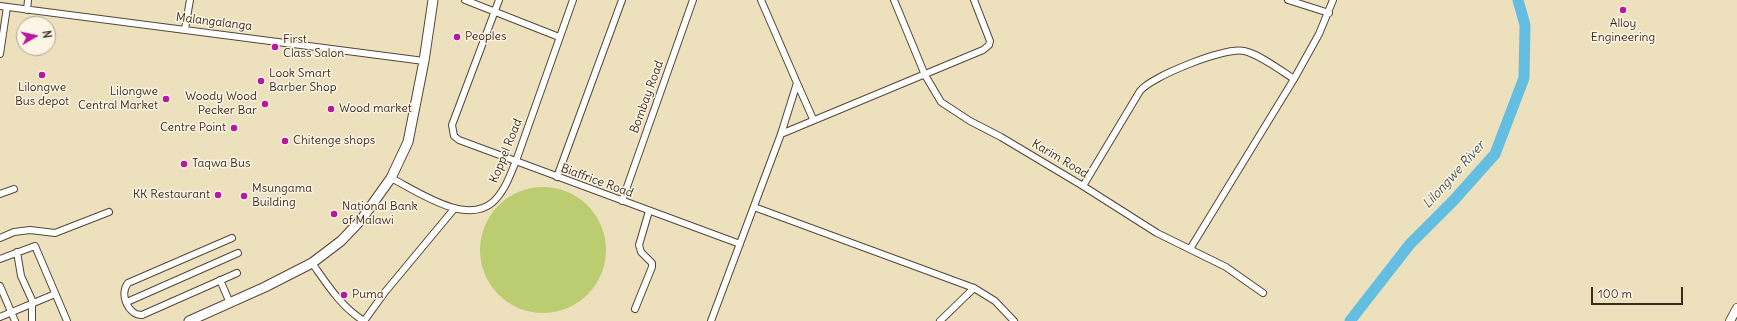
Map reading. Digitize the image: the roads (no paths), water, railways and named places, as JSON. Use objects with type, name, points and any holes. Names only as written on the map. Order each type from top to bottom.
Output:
[{"type":"highway","points":[[189,321],[230,303],[312,263],[341,241],[353,228],[391,178],[404,152],[409,136],[424,61],[433,0]]},
{"type":"main road","points":[[1730,321],[1737,308]]},
{"type":"street","points":[[26,10],[28,0]]},
{"type":"street","points":[[185,29],[190,0]]},
{"type":"street","points":[[465,0],[559,37]]},
{"type":"street","points":[[494,12],[499,0]]},
{"type":"street","name":"Koppel Road","points":[[391,178],[454,209],[479,210],[491,204],[501,192],[516,161],[573,0]]},
{"type":"street","points":[[557,177],[622,0]]},
{"type":"street","name":"Bombay Road","points":[[622,201],[693,0]]},
{"type":"street","points":[[761,0],[813,119]]},
{"type":"street","name":"Karim Road","points":[[894,0],[924,74],[941,102],[1083,186],[1158,234],[1226,267],[1263,293]]},
{"type":"street","points":[[781,134],[813,119],[983,50],[989,45],[989,37],[974,0]]},
{"type":"street","points":[[1288,0],[1329,13]]},
{"type":"street","points":[[1190,249],[1315,43],[1329,13],[1333,0]]},
{"type":"street","name":"Malangalanga","points":[[0,6],[424,61]]},
{"type":"street","points":[[0,54],[7,7]]},
{"type":"street","name":"Biaffrice Road","points":[[494,12],[452,125],[452,132],[454,136],[459,140],[740,244]]},
{"type":"street","points":[[1083,186],[1140,91],[1151,80],[1191,64],[1235,50],[1251,53],[1294,79]]},
{"type":"street","points":[[711,321],[781,134],[797,83]]},
{"type":"street","points":[[0,194],[14,189]]},
{"type":"street","points":[[754,207],[974,288],[995,301],[1014,321]]},
{"type":"street","points":[[312,263],[345,306],[354,315],[364,321],[384,292],[454,209]]},
{"type":"street","points":[[635,309],[652,267],[652,263],[641,252],[639,245],[649,211]]},
{"type":"street","points":[[0,238],[22,230],[40,230],[55,233],[109,212]]},
{"type":"street","points":[[232,238],[128,283],[124,291],[127,302],[134,313],[142,315],[237,273]]},
{"type":"street","points":[[0,259],[34,246],[37,247],[67,321]]},
{"type":"street","points":[[17,252],[21,276],[28,288],[32,304],[32,321]]},
{"type":"street","points":[[127,302],[238,253]]},
{"type":"street","points":[[220,280],[230,303]]},
{"type":"street","points":[[0,286],[15,321]]},
{"type":"street","points":[[940,321],[974,288]]},
{"type":"street","points":[[0,317],[55,294]]},
{"type":"waterway","name":"Lilongwe River","points":[[1350,321],[1410,244],[1454,200],[1495,154],[1524,78],[1525,25],[1518,0]]},
{"type":"place","name":"Alloy Engineering","points":[[1623,10]]},
{"type":"place","name":"Peoples","points":[[457,37]]},
{"type":"place","name":"First Class Salon","points":[[275,47]]},
{"type":"place","name":"Lilongwe Bus depot","points":[[42,75]]},
{"type":"place","name":"Look Smart Barber Shop","points":[[261,81]]},
{"type":"place","name":"Lilongwe Central Market","points":[[166,99]]},
{"type":"place","name":"Woody Wood Pecker Bar","points":[[265,104]]},
{"type":"place","name":"Wood market","points":[[331,109]]},
{"type":"place","name":"Centre Point","points":[[234,128]]},
{"type":"place","name":"Chitenge shops","points":[[285,141]]},
{"type":"place","name":"Taqwa Bus","points":[[184,164]]},
{"type":"place","name":"KK Restaurant","points":[[218,195]]},
{"type":"place","name":"Msungama Building","points":[[244,196]]},
{"type":"place","name":"National Bank of Malawi","points":[[334,214]]},
{"type":"place","name":"Puma","points":[[344,295]]}]
